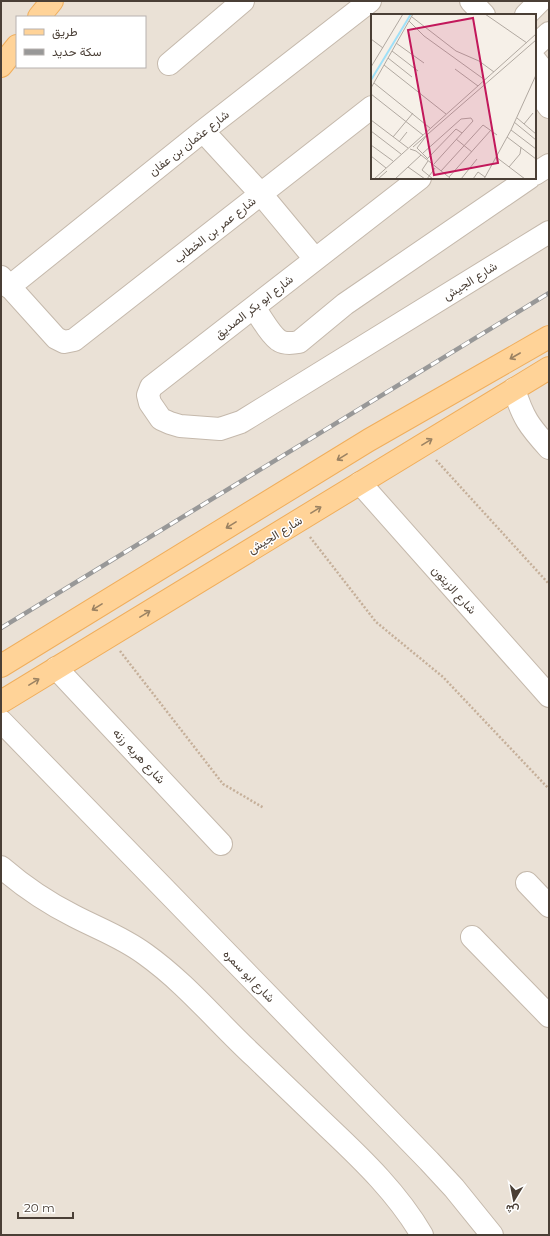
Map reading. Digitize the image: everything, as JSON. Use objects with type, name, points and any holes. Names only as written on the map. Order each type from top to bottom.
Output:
[{"type":"main road","points":[[40,16],[52,1]]},
{"type":"main road","points":[[1,666],[369,440],[546,336]]},
{"type":"main road","name":"شارع الجيش","points":[[1,702],[549,368]]},
{"type":"main road","points":[[369,440],[388,466]]},
{"type":"street","points":[[169,64],[243,1]]},
{"type":"street","name":"شارع عثمان بن عفان","points":[[5,282],[370,1]]},
{"type":"street","points":[[471,1],[483,14]]},
{"type":"street","points":[[527,14],[540,1]]},
{"type":"street","points":[[536,45],[549,33]]},
{"type":"street","points":[[536,61],[549,78]]},
{"type":"street","points":[[536,89],[549,107]]},
{"type":"street","name":"شارع عمر بن الخطاب","points":[[5,282],[56,338],[69,342],[78,338],[371,107]]},
{"type":"street","points":[[203,131],[261,194],[315,259]]},
{"type":"street","points":[[536,173],[549,165]]},
{"type":"street","name":"شارع ابو بكر الصديق","points":[[203,428],[180,426],[161,419],[148,399],[151,387],[419,179]]},
{"type":"street","points":[[254,307],[274,336],[280,342],[299,342],[345,304],[529,179]]},
{"type":"street","name":"شارع الجيش","points":[[203,428],[220,429],[241,422],[549,232]]},
{"type":"street","points":[[514,389],[522,413],[527,422],[549,448]]},
{"type":"street","name":"شارع الزيتون","points":[[360,483],[549,696]]},
{"type":"street","name":"شارع هريه رزنه","points":[[56,668],[221,844]]},
{"type":"street","name":"شارع ابو سمره","points":[[1,721],[429,1161],[454,1188],[492,1235]]},
{"type":"street","points":[[1,867],[12,877],[73,916],[122,938],[146,954],[190,990],[253,1056],[360,1157],[404,1207],[422,1235]]},
{"type":"street","points":[[527,883],[549,906]]},
{"type":"street","points":[[472,937],[549,1016]]},
{"type":"path","points":[[422,445],[549,584]]},
{"type":"path","points":[[297,521],[376,622],[443,677],[549,789]]},
{"type":"path","points":[[108,636],[223,784],[264,808]]},
{"type":"shaded area","points":[[1,1],[549,1],[549,1235],[1,1235]]},
{"type":"railway","points":[[1,628],[549,293]]}]
